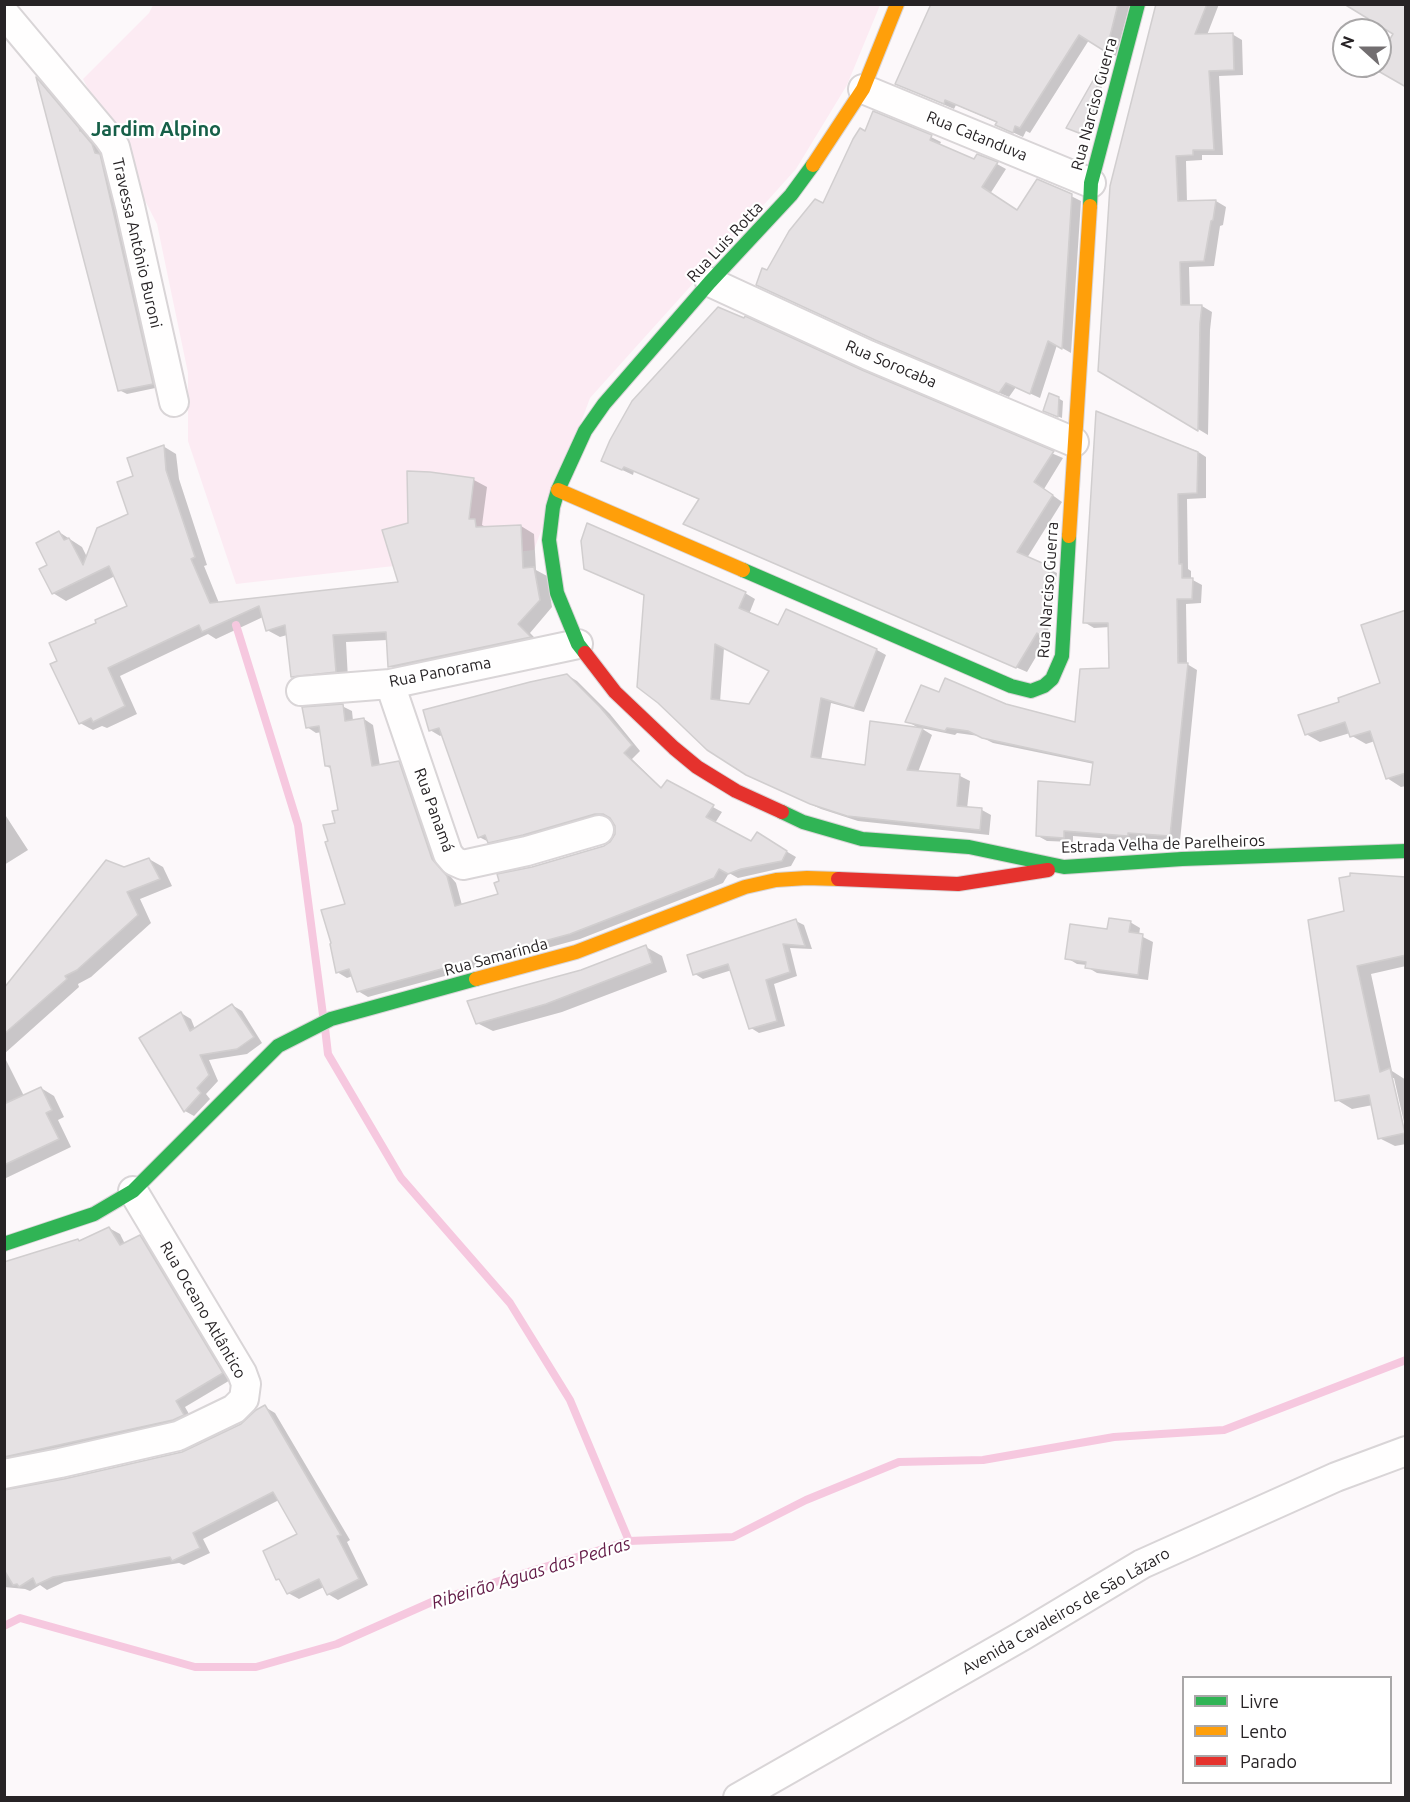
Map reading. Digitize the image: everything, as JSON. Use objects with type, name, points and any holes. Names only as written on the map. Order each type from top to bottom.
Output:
[{"type":"street","name":"Rua Luis Rotta","points":[[558,490],[585,431],[604,404],[710,282],[805,178],[863,89],[897,4]]},
{"type":"street","name":"Rua Narciso Guerra","points":[[558,490],[1011,686],[1031,691],[1044,686],[1052,679],[1061,660],[1091,183],[1138,4]]},
{"type":"street","name":"Travessa Antônio Buroni","points":[[4,14],[114,147],[130,206],[174,402]]},
{"type":"street","name":"Rua Catanduva","points":[[863,89],[1091,183]]},
{"type":"street","name":"Rua Sorocaba","points":[[710,282],[868,355],[1074,442]]},
{"type":"street","name":"Estrada Velha de Parelheiros","points":[[558,490],[553,507],[549,540],[551,557],[556,593],[578,644],[615,692],[697,767],[736,791],[802,822],[862,839],[969,848],[1064,867],[1182,859],[1406,851]]},
{"type":"street","name":"Rua Panorama","points":[[301,691],[390,684],[578,644]]},
{"type":"street","name":"Rua Panamá","points":[[390,684],[448,854],[454,861],[463,864],[527,851],[599,830]]},
{"type":"street","name":"Rua Samarinda","points":[[4,1244],[94,1214],[133,1191],[278,1046],[331,1019],[576,952],[745,887],[776,880],[807,878],[958,884],[1064,867]]},
{"type":"street","name":"Rua Oceano Atlântico","points":[[4,1474],[177,1436],[234,1409],[244,1399],[246,1384],[242,1373],[133,1191]]},
{"type":"street","name":"Avenida Cavaleiros de São Lázaro","points":[[738,1797],[1022,1636],[1142,1564],[1336,1477],[1406,1451]]},
{"type":"shaded area","points":[[153,5],[880,5],[847,85],[796,169],[590,398],[534,550],[236,584],[188,441],[188,373],[157,224],[83,79],[149,13]]},
{"type":"building","points":[[931,4],[1118,4],[1106,52],[1079,35],[1020,128],[1015,126],[1013,133],[995,125],[997,122],[945,100],[944,104],[895,84]]},
{"type":"building","points":[[1156,4],[1207,4],[1195,34],[1233,33],[1234,70],[1209,71],[1214,150],[1193,150],[1193,155],[1176,156],[1178,201],[1216,200],[1204,261],[1180,262],[1181,305],[1202,305],[1198,431],[1098,371],[1110,186]]},
{"type":"building","points":[[1344,4],[1406,4],[1406,87],[1390,78],[1392,18],[1367,18]]},
{"type":"building","points":[[1103,63],[1084,135],[1066,128]]},
{"type":"building","points":[[36,77],[92,144],[95,153],[100,154],[153,384],[118,391]]},
{"type":"building","points":[[873,111],[932,135],[930,140],[974,159],[977,154],[998,162],[982,187],[1017,210],[1037,179],[1072,194],[1062,349],[1048,341],[1030,394],[1006,383],[999,393],[875,340],[756,285],[762,268],[767,270],[789,231],[815,199],[823,203],[853,139],[860,128],[865,131]]},
{"type":"building","points":[[718,307],[744,318],[745,316],[862,370],[1054,451],[1034,482],[1053,495],[1017,552],[1049,566],[1044,638],[1037,633],[1016,668],[683,524],[699,499],[624,467],[622,470],[601,461],[632,401]]},
{"type":"building","points":[[1049,393],[1059,397],[1058,417],[1043,411]]},
{"type":"building","points":[[1096,411],[1198,452],[1197,493],[1178,494],[1179,564],[1182,564],[1182,578],[1193,578],[1192,599],[1177,599],[1178,663],[1188,663],[1170,836],[1128,833],[1128,836],[1064,831],[1064,838],[1036,836],[1038,781],[1090,785],[1093,762],[982,738],[968,731],[947,728],[945,731],[905,722],[921,685],[939,692],[945,678],[1006,704],[1075,722],[1080,669],[1109,668],[1108,623],[1083,623]]},
{"type":"building","points":[[164,445],[166,470],[195,557],[191,559],[210,603],[398,582],[382,530],[408,523],[407,471],[430,472],[474,478],[469,519],[475,519],[476,527],[521,525],[523,568],[534,567],[540,600],[518,624],[531,637],[388,667],[386,632],[333,635],[336,672],[291,677],[285,625],[266,631],[259,606],[202,632],[199,625],[108,668],[125,706],[93,722],[91,718],[79,724],[50,664],[57,661],[49,643],[96,623],[95,620],[127,606],[109,566],[52,594],[39,569],[47,565],[36,543],[59,531],[64,540],[69,538],[83,565],[97,528],[128,514],[117,482],[133,476],[127,458]]},
{"type":"building","points":[[587,523],[746,592],[739,608],[778,625],[786,609],[877,649],[854,708],[821,698],[811,757],[865,765],[870,721],[923,728],[907,770],[960,774],[957,806],[982,808],[980,830],[847,816],[810,804],[746,775],[707,750],[658,703],[637,687],[644,595],[584,569],[581,541]],"holes":[[[715,644],[769,671],[749,704],[711,699]]]},
{"type":"building","points":[[1406,610],[1406,773],[1386,779],[1370,731],[1350,737],[1345,722],[1305,735],[1298,715],[1339,702],[1338,698],[1380,683],[1361,625]]},
{"type":"building","points":[[567,674],[600,707],[632,745],[624,753],[661,788],[667,780],[714,805],[706,817],[751,841],[757,832],[787,851],[782,861],[741,869],[728,874],[719,869],[714,878],[570,934],[357,992],[349,969],[336,973],[331,943],[321,910],[345,904],[325,842],[328,841],[323,825],[335,823],[332,811],[338,810],[330,766],[325,766],[319,726],[306,728],[302,707],[343,704],[345,721],[364,718],[372,766],[399,761],[432,859],[447,876],[455,906],[498,894],[494,883],[499,881],[497,874],[532,867],[604,846],[615,834],[615,826],[610,818],[603,814],[595,814],[488,843],[485,835],[478,838],[439,728],[429,731],[423,710]]},
{"type":"building","points":[[149,858],[160,879],[127,892],[138,915],[77,970],[65,976],[67,979],[4,1034],[4,988],[106,860],[124,867]]},
{"type":"building","points":[[1350,873],[1406,877],[1406,955],[1357,966],[1380,1072],[1390,1068],[1405,1133],[1378,1139],[1369,1095],[1335,1101],[1308,920],[1344,911],[1339,878],[1350,876]]},
{"type":"building","points":[[1109,918],[1131,921],[1129,932],[1143,934],[1138,975],[1085,968],[1086,962],[1065,959],[1070,924],[1107,929]]},
{"type":"building","points":[[796,919],[805,946],[783,944],[790,972],[766,980],[777,1021],[749,1029],[728,964],[693,975],[687,955]]},
{"type":"building","points":[[646,945],[652,963],[546,1004],[476,1024],[467,1001],[581,970]]},
{"type":"building","points":[[232,1004],[254,1037],[237,1049],[200,1055],[209,1075],[197,1088],[201,1093],[184,1112],[139,1038],[181,1012],[190,1031]]},
{"type":"building","points":[[41,1087],[52,1110],[46,1113],[59,1139],[4,1165],[4,1104]]},
{"type":"building","points":[[109,1227],[120,1245],[140,1235],[223,1373],[176,1401],[184,1415],[173,1420],[4,1457],[4,1262],[78,1239],[79,1241]]},
{"type":"building","points":[[265,1405],[341,1535],[337,1536],[359,1579],[327,1595],[319,1579],[287,1594],[279,1579],[276,1580],[263,1551],[297,1534],[273,1492],[193,1533],[200,1548],[172,1561],[170,1557],[53,1577],[36,1585],[33,1578],[19,1587],[17,1584],[13,1585],[4,1570],[4,1490],[182,1452],[241,1424]]},
{"type":"waterway","points":[[236,625],[298,825],[323,1015]]},
{"type":"waterway","points":[[325,1028],[328,1054],[401,1178],[510,1303],[570,1400],[629,1541]]},
{"type":"waterway","name":"Ribeirão Águas das Pedras","points":[[4,1626],[20,1618],[195,1667],[256,1667],[337,1644],[434,1601],[629,1541],[733,1537],[806,1500],[899,1462],[983,1460],[1114,1437],[1224,1430],[1406,1360]]},
{"type":"traffic: fast","points":[[1090,206],[1091,183],[1138,4]]},
{"type":"traffic: fast","points":[[585,653],[578,644],[557,593],[549,540],[553,507],[558,490],[585,431],[604,404],[710,282],[791,195],[813,165]]},
{"type":"traffic: fast","points":[[743,570],[1011,686],[1031,691],[1044,686],[1052,679],[1062,656],[1069,536]]},
{"type":"traffic: fast","points":[[782,812],[803,822],[862,839],[969,847],[1064,867],[1182,859],[1406,851]]},
{"type":"traffic: fast","points":[[4,1244],[94,1214],[133,1191],[278,1046],[331,1019],[476,979]]},
{"type":"traffic: slow","points":[[813,165],[863,89],[897,4]]},
{"type":"traffic: slow","points":[[1069,536],[1090,206]]},
{"type":"traffic: slow","points":[[558,490],[743,570]]},
{"type":"traffic: slow","points":[[476,979],[576,952],[745,887],[776,880],[838,879]]},
{"type":"traffic: jam","points":[[585,653],[615,692],[697,767],[736,791],[782,812]]},
{"type":"traffic: jam","points":[[838,879],[958,884],[1048,870]]},
{"type":"district","name":"Jardim Alpino","points":[[156,129]]}]
